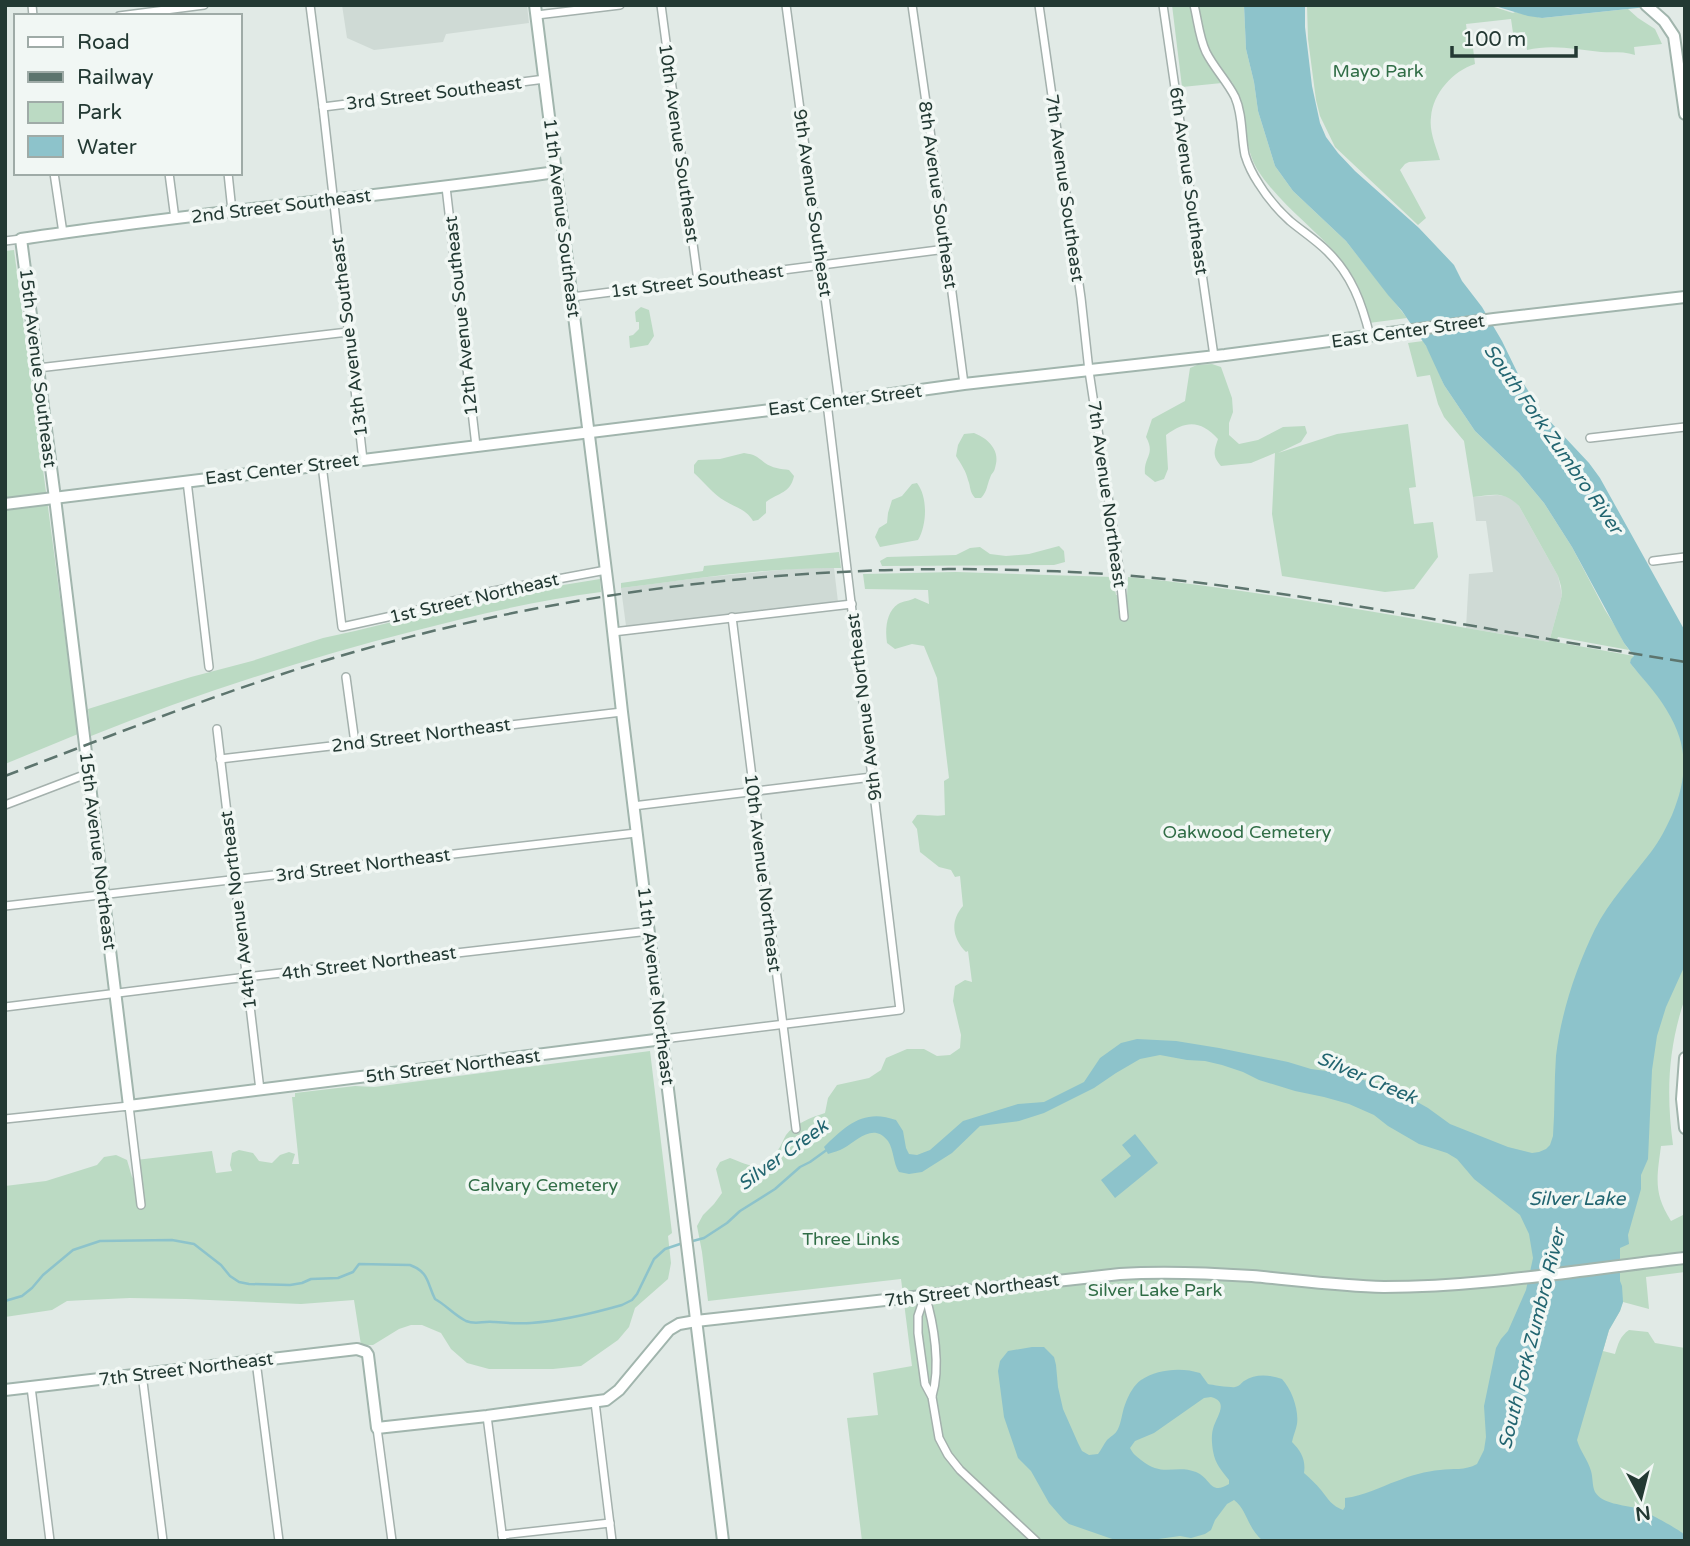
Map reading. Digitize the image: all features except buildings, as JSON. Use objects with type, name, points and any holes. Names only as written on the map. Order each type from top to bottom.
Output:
[{"type":"street","points":[[131,14],[205,5]]},
{"type":"street","name":"13th Avenue Southeast","points":[[310,5],[363,460]]},
{"type":"street","points":[[536,10],[621,5]]},
{"type":"street","name":"10th Avenue Southeast","points":[[661,5],[698,281]]},
{"type":"street","name":"9th Avenue Southeast","points":[[786,5],[839,401]]},
{"type":"street","name":"8th Avenue Southeast","points":[[912,5],[964,384]]},
{"type":"street","name":"7th Avenue Southeast","points":[[1039,5],[1089,371]]},
{"type":"street","name":"6th Avenue Southeast","points":[[1163,5],[1214,356]]},
{"type":"street","points":[[1194,5],[1206,53],[1235,98],[1249,168],[1272,201],[1290,220],[1327,250],[1343,268],[1360,299],[1370,336]]},
{"type":"street","points":[[1646,5],[1679,36],[1685,114]]},
{"type":"street","name":"11th Avenue Southeast","points":[[536,10],[589,432]]},
{"type":"street","name":"3rd Street Southeast","points":[[323,107],[545,79]]},
{"type":"street","name":"2nd Street Southeast","points":[[5,241],[556,172]]},
{"type":"street","points":[[54,175],[62,233]]},
{"type":"street","points":[[169,175],[175,219]]},
{"type":"street","points":[[228,175],[232,211]]},
{"type":"street","name":"12th Avenue Southeast","points":[[446,187],[476,446]]},
{"type":"street","name":"15th Avenue Southeast","points":[[21,239],[55,498]]},
{"type":"street","name":"1st Street Southeast","points":[[572,297],[946,249]]},
{"type":"street","name":"East Center Street","points":[[5,504],[1685,297]]},
{"type":"street","points":[[38,368],[348,332]]},
{"type":"street","name":"7th Avenue Northeast","points":[[1089,371],[1124,617]]},
{"type":"street","name":"9th Avenue Northeast","points":[[827,403],[900,1010]]},
{"type":"street","points":[[1590,438],[1685,427]]},
{"type":"street","name":"11th Avenue Northeast","points":[[589,432],[723,1541]]},
{"type":"street","name":"1st Street Northeast","points":[[322,465],[342,627],[482,593],[606,570]]},
{"type":"street","points":[[187,481],[209,667]]},
{"type":"street","name":"15th Avenue Northeast","points":[[55,498],[141,1205]]},
{"type":"street","points":[[1653,561],[1685,556]]},
{"type":"street","points":[[613,632],[852,604]]},
{"type":"street","name":"10th Avenue Northeast","points":[[732,617],[796,1129]]},
{"type":"street","points":[[346,677],[355,743]]},
{"type":"street","name":"2nd Street Northeast","points":[[220,759],[622,712]]},
{"type":"street","name":"14th Avenue Northeast","points":[[217,729],[260,1090]]},
{"type":"street","points":[[5,805],[89,773]]},
{"type":"street","points":[[633,806],[872,777]]},
{"type":"street","name":"3rd Street Northeast","points":[[5,906],[636,833]]},
{"type":"street","name":"4th Street Northeast","points":[[5,1007],[649,931]]},
{"type":"street","name":"5th Street Northeast","points":[[5,1119],[900,1010]]},
{"type":"street","points":[[1685,1058],[1682,1098],[1685,1128]]},
{"type":"street","name":"7th Street Northeast","points":[[5,1390],[357,1349],[366,1352],[369,1360],[377,1428],[606,1400],[619,1390],[669,1330],[679,1324],[696,1321],[1087,1276],[1147,1272],[1219,1274],[1393,1287],[1520,1277],[1685,1258]]},
{"type":"street","points":[[925,1295],[930,1313],[936,1365],[936,1385],[932,1397]]},
{"type":"street","points":[[925,1295],[918,1333],[925,1384],[932,1397],[939,1438],[960,1470],[1036,1541]]},
{"type":"street","points":[[256,1361],[279,1541]]},
{"type":"street","points":[[142,1374],[163,1541]]},
{"type":"street","points":[[31,1387],[50,1541]]},
{"type":"street","points":[[595,1402],[612,1541]]},
{"type":"street","points":[[487,1416],[502,1538],[610,1523]]},
{"type":"street","points":[[377,1428],[392,1541]]},
{"type":"shaded area","points":[[342,5],[527,5],[529,23],[446,34],[443,42],[374,50],[347,38]]},
{"type":"shaded area","points":[[1473,497],[1510,497],[1519,506],[1558,576],[1562,595],[1549,642],[1466,628],[1469,574],[1493,572],[1486,521],[1476,521]]},
{"type":"shaded area","points":[[812,567],[834,568],[838,602],[626,626],[621,588]]},
{"type":"green space","points":[[1172,5],[1244,5],[1246,49],[1258,111],[1275,166],[1293,191],[1346,241],[1407,318],[1369,323],[1361,292],[1346,266],[1280,199],[1257,169],[1232,82],[1182,87]]},
{"type":"green space","name":"Mayo Park","points":[[1307,5],[1488,5],[1542,18],[1628,9],[1655,29],[1662,44],[1634,47],[1635,55],[1545,47],[1527,50],[1525,32],[1513,33],[1511,19],[1466,24],[1468,40],[1472,40],[1475,64],[1459,72],[1446,84],[1436,100],[1431,117],[1433,139],[1440,160],[1409,162],[1400,170],[1426,218],[1418,225],[1335,147],[1320,116],[1316,100],[1308,39]]},
{"type":"green space","points":[[14,250],[78,734],[5,764],[5,251]]},
{"type":"green space","points":[[641,307],[649,310],[654,336],[648,345],[630,348],[629,336],[639,329],[635,312]]},
{"type":"green space","points":[[1423,341],[1444,385],[1475,431],[1519,473],[1544,503],[1572,547],[1629,650],[1558,637],[1556,642],[1634,656],[1630,663],[1648,684],[1685,689],[1685,998],[1675,1035],[1670,1071],[1673,1145],[1661,1146],[1658,1176],[1661,1202],[1671,1221],[1685,1214],[1685,1272],[1646,1277],[1649,1309],[1623,1302],[1609,1330],[1603,1351],[1615,1354],[1621,1338],[1629,1330],[1648,1332],[1655,1343],[1685,1348],[1685,1541],[862,1541],[847,1418],[878,1415],[873,1373],[912,1366],[901,1279],[708,1301],[697,1226],[722,1193],[716,1169],[720,1162],[730,1158],[757,1166],[768,1163],[789,1131],[804,1121],[825,1113],[828,1098],[837,1085],[869,1078],[881,1070],[886,1058],[907,1049],[924,1049],[937,1056],[950,1055],[960,1048],[961,1035],[953,1001],[955,986],[965,980],[972,982],[968,951],[961,947],[954,929],[956,918],[963,906],[960,876],[955,877],[951,870],[939,867],[920,852],[917,829],[912,822],[917,815],[945,815],[944,781],[949,778],[937,678],[924,646],[912,644],[895,649],[887,643],[886,638],[887,622],[894,607],[915,598],[929,604],[928,590],[865,589],[863,574],[956,572],[1113,577],[1116,595],[1127,596],[1128,577],[1287,598],[1549,642],[1562,595],[1558,576],[1519,506],[1503,496],[1473,497],[1464,441],[1444,417],[1430,375],[1417,377],[1408,343]]},
{"type":"green space","points":[[1212,364],[1221,367],[1232,398],[1233,412],[1229,435],[1239,444],[1258,440],[1283,427],[1305,426],[1307,433],[1301,442],[1278,453],[1337,434],[1408,424],[1416,487],[1409,488],[1414,524],[1433,522],[1438,557],[1414,589],[1385,592],[1282,576],[1272,514],[1275,453],[1251,463],[1221,466],[1215,453],[1218,439],[1206,428],[1193,424],[1180,427],[1166,435],[1168,469],[1164,479],[1155,482],[1145,474],[1150,452],[1146,437],[1152,419],[1185,401],[1190,368]]},
{"type":"green space","points":[[974,433],[989,442],[996,456],[995,470],[981,498],[973,496],[966,474],[956,456],[964,434]]},
{"type":"green space","points":[[744,453],[756,456],[771,466],[789,470],[794,476],[787,490],[766,502],[766,513],[753,521],[744,511],[716,495],[694,473],[694,465],[698,460],[720,459]]},
{"type":"green space","points":[[917,483],[923,496],[925,511],[918,540],[880,547],[875,537],[879,528],[887,523],[892,500],[902,496],[912,484]]},
{"type":"green space","points":[[1059,546],[1064,551],[1065,562],[1054,565],[882,566],[880,561],[887,557],[956,555],[970,548],[980,547],[990,554],[1006,556],[1029,554]]},
{"type":"green space","points":[[839,552],[841,568],[703,577],[621,588],[621,583],[703,571],[704,566]]},
{"type":"green space","points":[[600,579],[601,592],[484,614],[332,653],[210,692],[91,736],[88,709],[191,677],[323,638],[502,595]]},
{"type":"green space","name":"Calvary Cemetery","points":[[650,1051],[672,1233],[668,1236],[671,1263],[668,1279],[635,1308],[629,1327],[618,1340],[581,1366],[489,1369],[467,1363],[451,1349],[441,1333],[422,1325],[399,1329],[373,1345],[361,1345],[354,1300],[301,1304],[186,1299],[86,1300],[67,1301],[52,1310],[5,1317],[5,1186],[46,1181],[97,1165],[104,1157],[116,1155],[127,1160],[132,1177],[137,1182],[136,1160],[212,1151],[216,1173],[232,1171],[232,1153],[239,1150],[253,1153],[259,1161],[272,1163],[280,1155],[289,1152],[295,1154],[292,1164],[299,1164],[292,1097],[295,1097],[295,1093],[355,1086],[374,1087]]},
{"type":"water","name":"Silver Lake","points":[[1244,5],[1305,5],[1312,86],[1326,137],[1355,171],[1419,228],[1454,265],[1462,281],[1482,307],[1520,378],[1543,414],[1600,478],[1685,631],[1685,965],[1666,1007],[1657,1036],[1652,1070],[1648,1159],[1641,1175],[1641,1189],[1628,1235],[1629,1244],[1620,1248],[1623,1302],[1609,1330],[1577,1440],[1590,1467],[1594,1490],[1598,1496],[1608,1502],[1636,1508],[1653,1516],[1685,1535],[1685,1541],[1263,1541],[1234,1500],[1227,1504],[1211,1530],[1205,1534],[1191,1538],[1180,1536],[1118,1541],[1069,1524],[1049,1503],[1031,1471],[1018,1458],[1004,1417],[998,1371],[1000,1361],[1008,1351],[1044,1347],[1054,1357],[1063,1409],[1082,1451],[1089,1455],[1098,1454],[1117,1431],[1127,1399],[1138,1382],[1154,1373],[1178,1370],[1200,1373],[1208,1384],[1227,1387],[1237,1387],[1249,1378],[1258,1376],[1282,1379],[1296,1407],[1297,1424],[1292,1442],[1302,1456],[1304,1473],[1330,1502],[1343,1510],[1345,1498],[1418,1474],[1477,1464],[1484,1450],[1484,1406],[1496,1348],[1508,1331],[1526,1290],[1533,1258],[1529,1234],[1520,1215],[1474,1179],[1457,1159],[1419,1144],[1374,1115],[1349,1104],[1259,1080],[1222,1065],[1160,1055],[1140,1059],[1094,1088],[1044,1113],[1019,1121],[980,1126],[952,1153],[922,1172],[899,1172],[888,1141],[877,1133],[865,1135],[828,1154],[824,1147],[856,1121],[874,1116],[896,1120],[903,1131],[909,1154],[917,1155],[930,1150],[963,1121],[1018,1104],[1044,1102],[1084,1082],[1100,1058],[1121,1043],[1137,1039],[1176,1041],[1219,1048],[1334,1072],[1367,1081],[1412,1099],[1450,1124],[1508,1147],[1532,1153],[1550,1145],[1553,1136],[1556,1056],[1570,991],[1595,929],[1663,834],[1672,815],[1683,774],[1684,761],[1679,736],[1662,703],[1630,663],[1634,656],[1544,503],[1519,473],[1475,431],[1444,385],[1426,346],[1402,311],[1346,241],[1293,191],[1275,166],[1258,111],[1246,49]],"holes":[[[1204,1398],[1217,1399],[1221,1406],[1212,1432],[1213,1449],[1217,1464],[1229,1484],[1218,1488],[1196,1472],[1156,1468],[1141,1460],[1131,1450],[1135,1441],[1154,1433]]]},
{"type":"water","points":[[1492,5],[1666,5],[1542,18]]},
{"type":"water","points":[[1135,1134],[1158,1163],[1115,1198],[1101,1180],[1131,1156],[1122,1145]]},
{"type":"waterway","name":"Silver Creek","points":[[689,1242],[704,1238],[727,1223],[828,1149]]},
{"type":"waterway","name":"Silver Creek","points":[[5,1301],[22,1296],[73,1250],[100,1241],[172,1240],[194,1244],[221,1265],[230,1276],[249,1284],[290,1285],[311,1279],[338,1278],[353,1272],[359,1264],[410,1265],[421,1271],[427,1279],[435,1299],[466,1321],[531,1323],[589,1314],[632,1300],[654,1259],[665,1249],[683,1243]]},
{"type":"railway","points":[[5,776],[178,710],[266,680],[354,652],[442,629],[620,594],[800,574],[981,569],[1155,578],[1321,600],[1685,662]]},
{"type":"water label","name":"South Fork Zumbro River","points":[[1553,439]]},
{"type":"water label","name":"South Fork Zumbro River","points":[[1532,1339]]},
{"type":"park label","name":"Oakwood Cemetery","points":[[1247,832]]},
{"type":"park label","name":"Three Links","points":[[851,1239]]},
{"type":"park label","name":"Silver Lake Park","points":[[1155,1290]]}]
